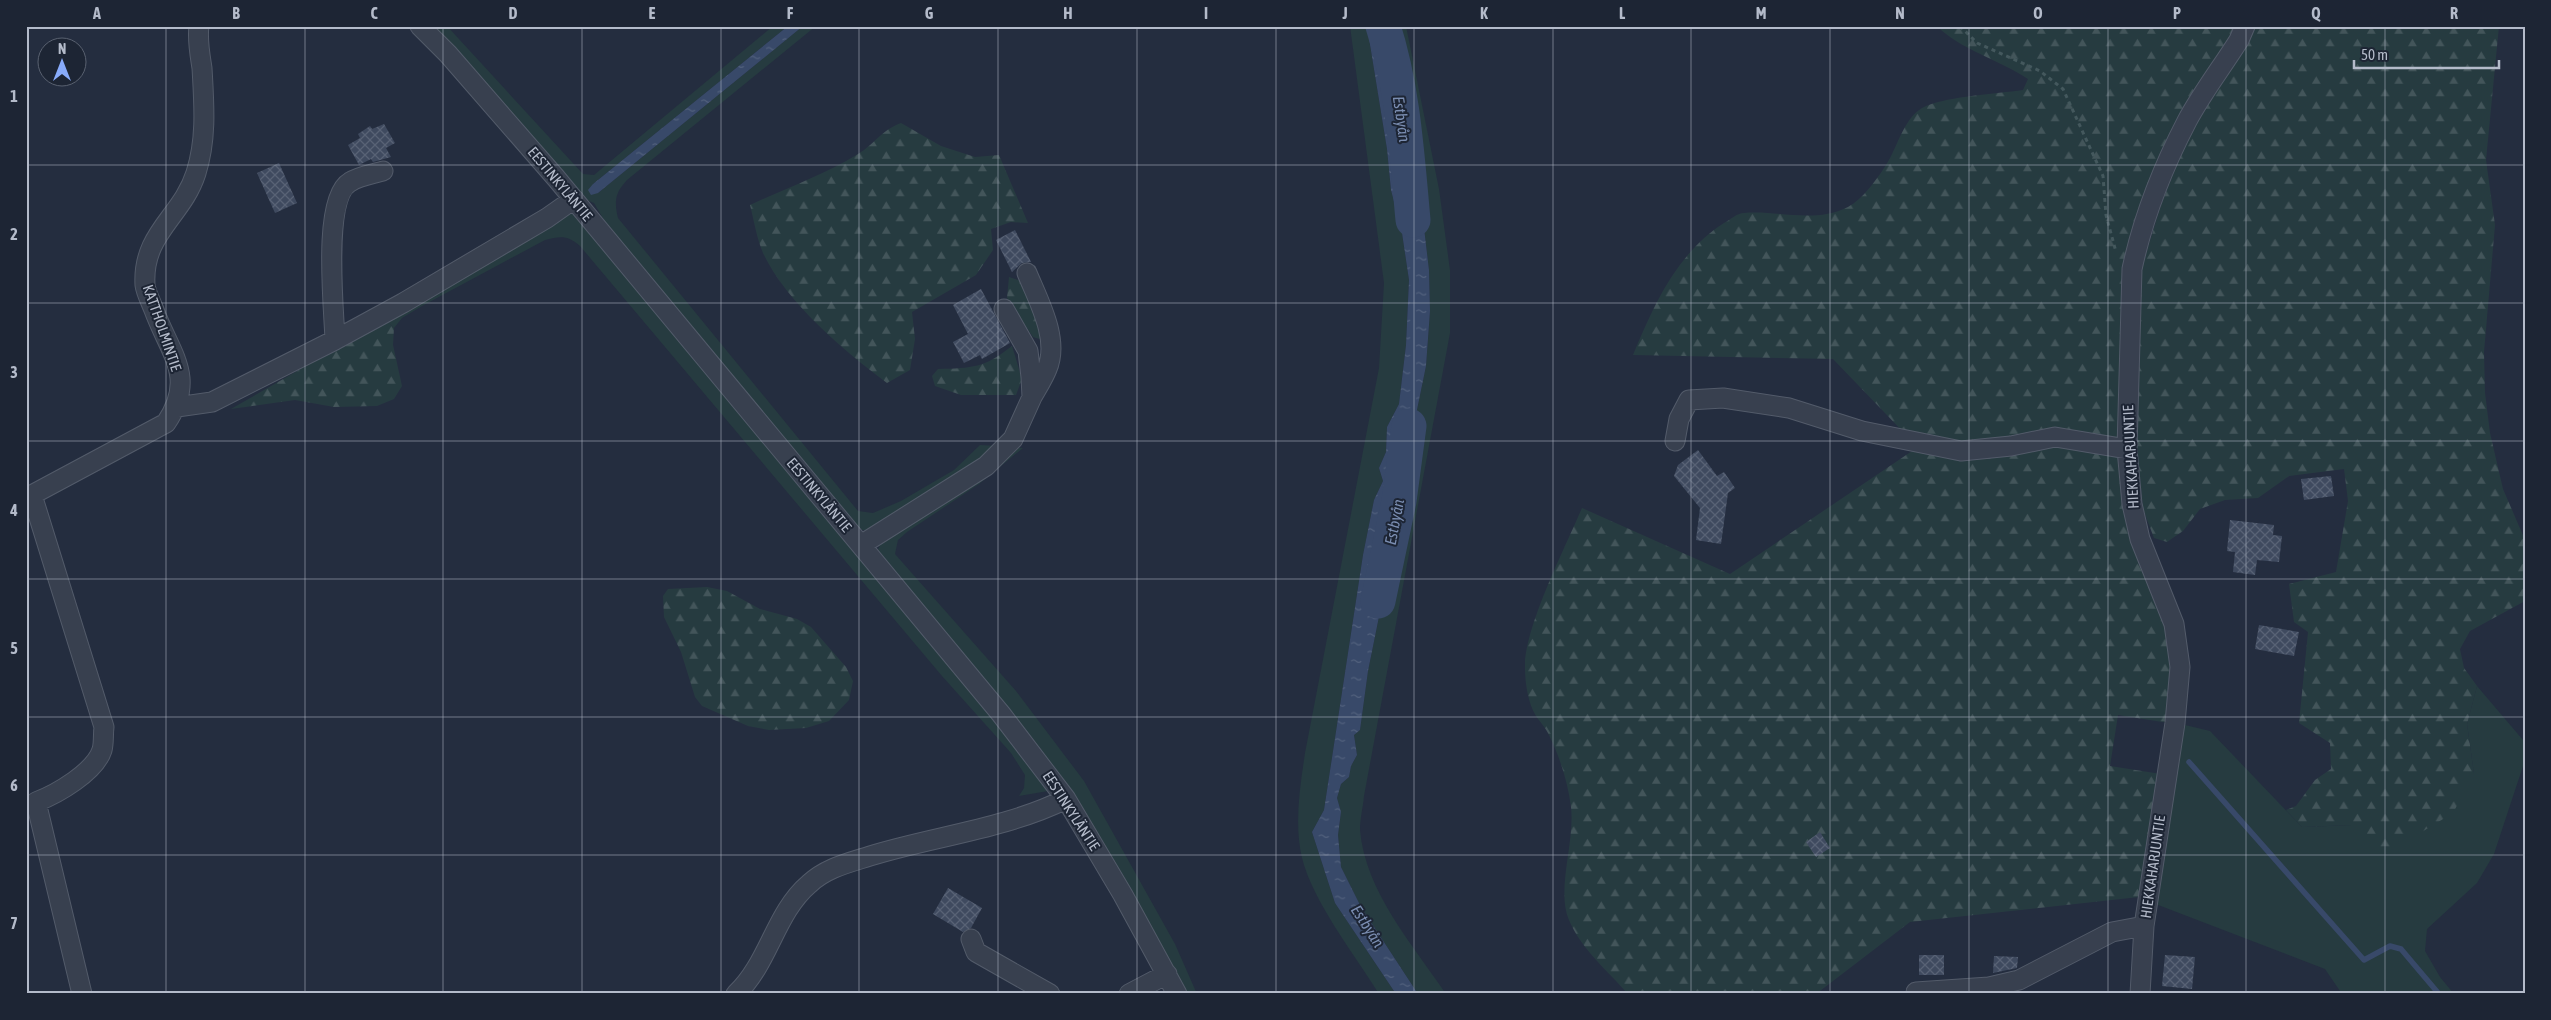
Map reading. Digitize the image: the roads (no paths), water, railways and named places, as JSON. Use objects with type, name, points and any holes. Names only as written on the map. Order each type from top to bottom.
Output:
[{"type":"street","name":"KATTHOLMINTIE","points":[[29,497],[166,423],[176,408],[182,388],[176,358],[160,327],[145,288],[145,264],[152,243],[174,213],[195,176],[203,146],[205,110],[199,26]]},
{"type":"street","name":"EESTINKYLÄNTIE","points":[[420,26],[448,54],[574,199],[1001,714],[1066,799],[1177,994]]},
{"type":"street","name":"HIEKKAHARJUNTIE","points":[[2140,994],[2144,926],[2175,723],[2180,667],[2174,624],[2140,540],[2132,504],[2128,449],[2132,269],[2137,246],[2187,120],[2239,40],[2245,26]]},
{"type":"street","points":[[335,340],[330,245],[338,196],[349,182],[383,171]]},
{"type":"street","points":[[176,408],[212,402],[335,340],[403,303],[547,218],[574,199]]},
{"type":"street","points":[[861,545],[986,466],[1013,439],[1032,397],[1048,368],[1051,344],[1044,314],[1027,273]]},
{"type":"street","points":[[1004,309],[1028,351],[1032,397]]},
{"type":"street","points":[[1675,441],[1679,418],[1689,400],[1723,398],[1789,408],[1862,431],[1961,451],[2011,446],[2055,437],[2128,449]]},
{"type":"street","points":[[29,497],[104,727],[102,751],[85,773],[49,797],[31,803],[82,994]]},
{"type":"street","points":[[736,994],[747,984],[763,960],[790,906],[808,884],[832,868],[907,844],[1041,811],[1066,799]]},
{"type":"street","points":[[1916,992],[1989,987],[2019,980],[2112,932],[2144,926]]},
{"type":"street","points":[[971,939],[976,952],[1050,994]]},
{"type":"street","points":[[1128,994],[1167,974]]},
{"type":"water","points":[[788,26],[803,26],[598,193],[591,195],[588,190],[593,184]]},
{"type":"water","points":[[1367,26],[1390,26],[1402,93],[1406,165],[1422,211],[1429,270],[1430,311],[1426,366],[1398,494],[1389,513],[1388,572],[1368,671],[1360,730],[1354,735],[1357,755],[1351,766],[1349,777],[1341,784],[1337,798],[1341,812],[1338,835],[1341,867],[1361,907],[1418,994],[1396,994],[1335,903],[1312,832],[1324,810],[1363,555],[1374,500],[1383,481],[1379,468],[1386,452],[1387,427],[1399,404],[1406,345],[1409,280],[1402,233],[1391,190],[1387,149]]},
{"type":"waterway","name":"Estbyån","points":[[1383,26],[1400,97],[1413,220]]},
{"type":"waterway","name":"Estbyån","points":[[1378,601],[1399,501],[1409,426]]},
{"type":"waterway","points":[[2189,762],[2364,960],[2390,946],[2401,949],[2439,994]]}]
